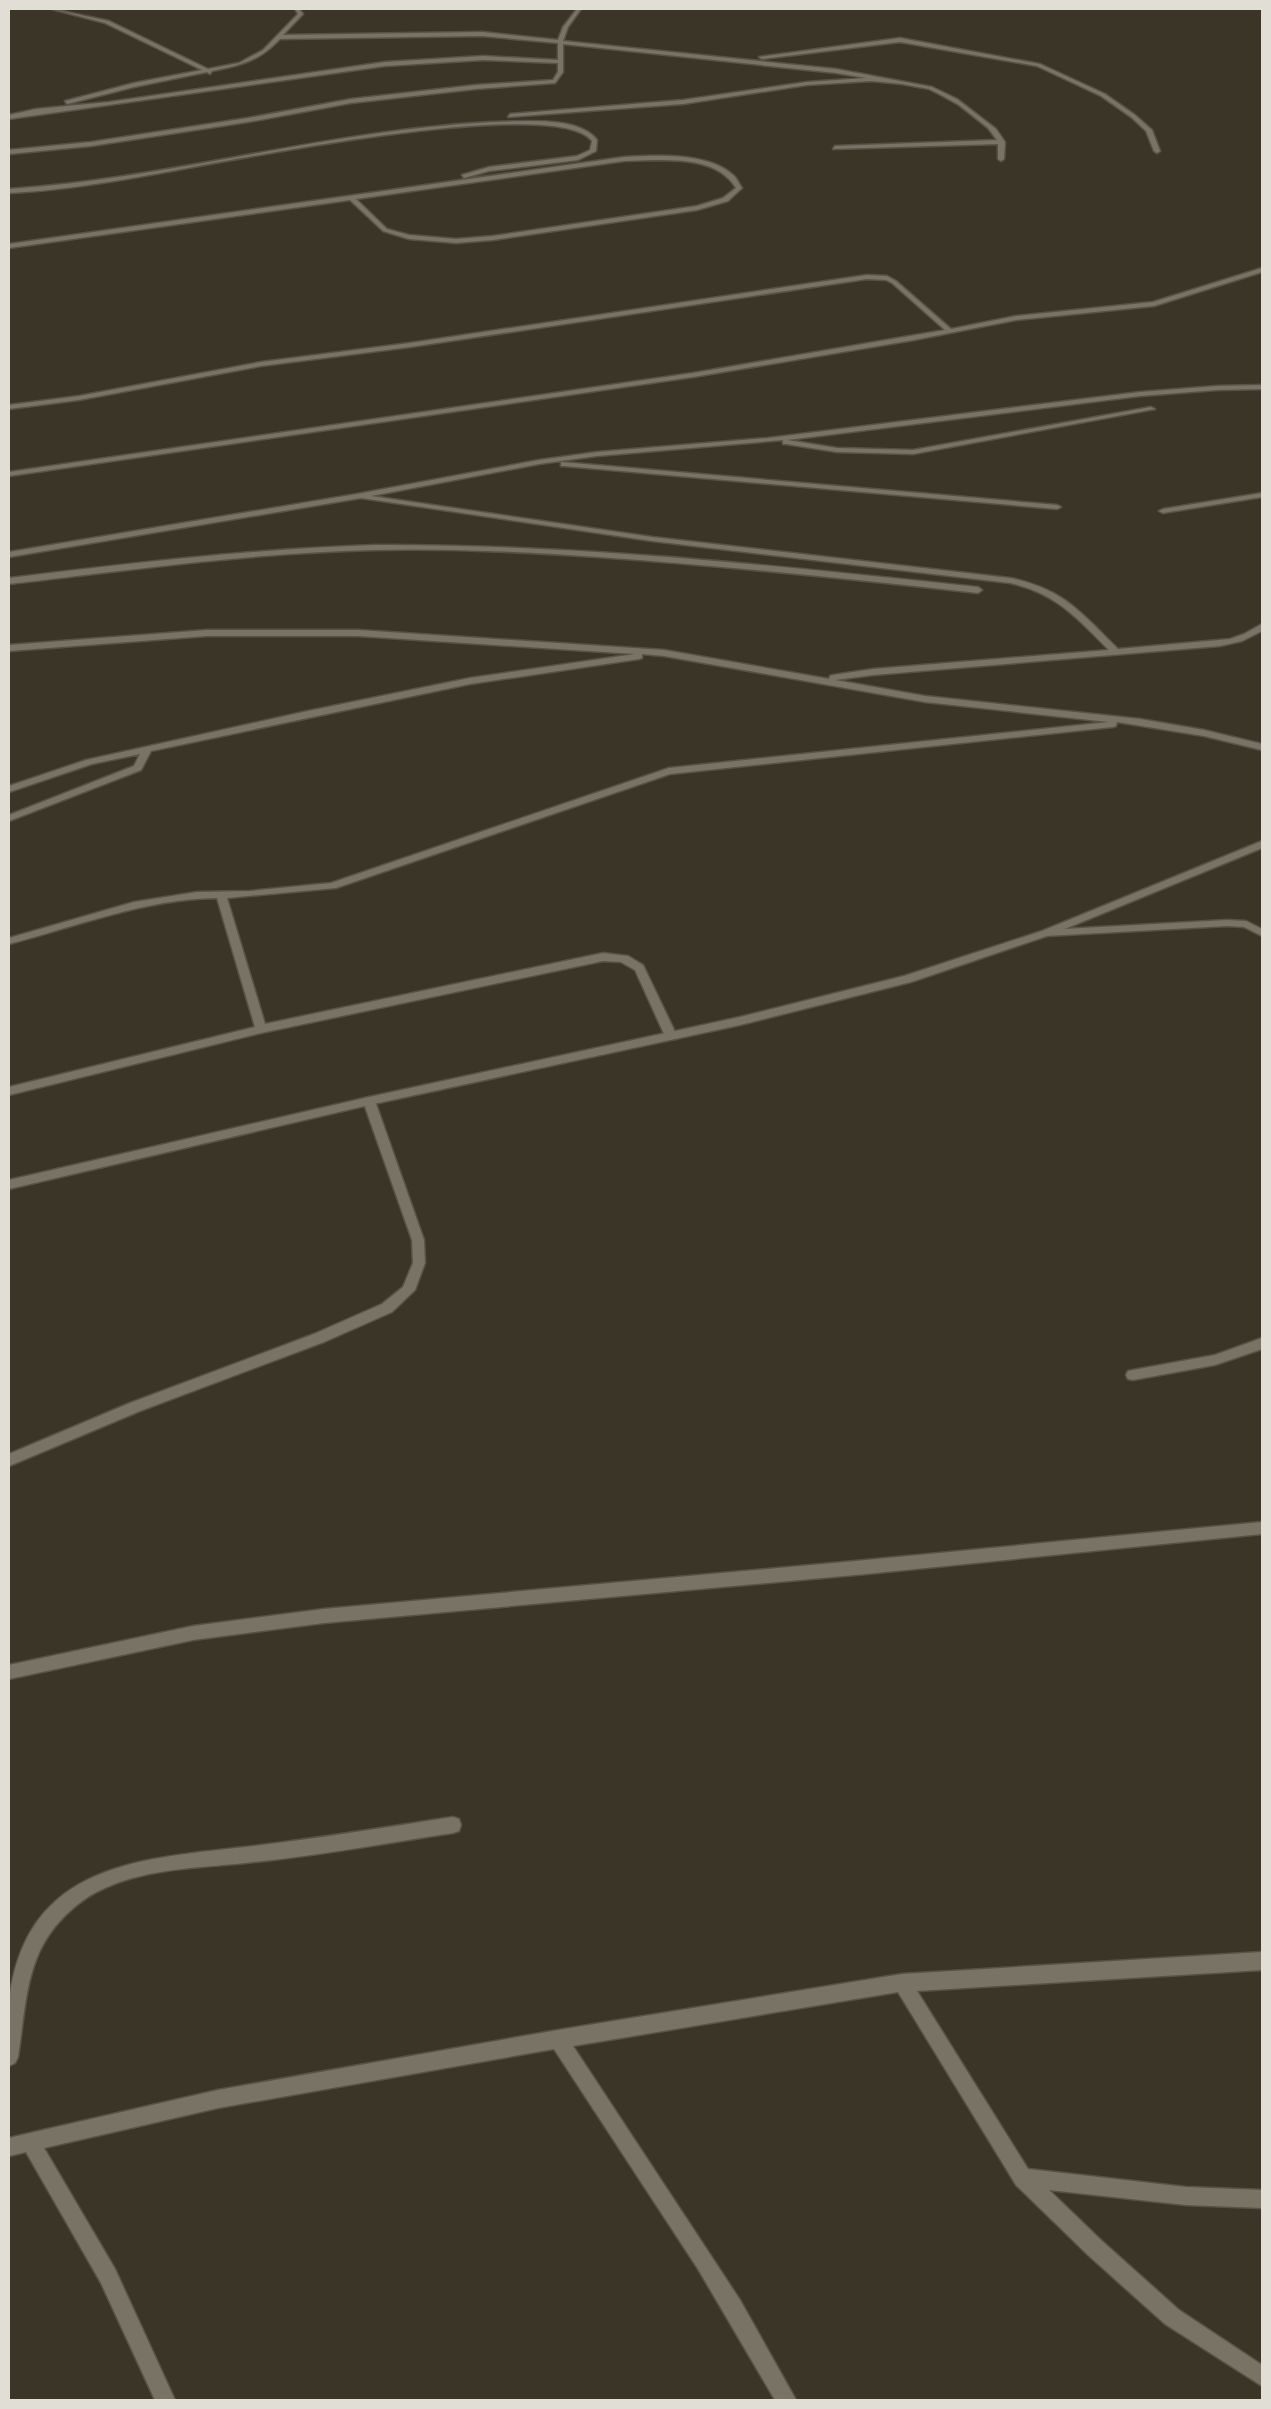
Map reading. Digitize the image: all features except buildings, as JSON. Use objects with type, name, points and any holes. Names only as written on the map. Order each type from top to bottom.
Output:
[{"type":"street","points":[[54,9],[107,22],[210,72]]},
{"type":"street","points":[[9,117],[134,85],[230,68],[252,60],[280,37],[301,14],[296,9]]},
{"type":"street","points":[[9,152],[111,141],[248,120],[351,101],[476,87],[552,82],[557,80],[561,62],[560,41],[568,22],[579,9]]},
{"type":"street","points":[[280,37],[440,33],[560,41],[854,73],[883,80],[918,85],[944,94],[961,103],[995,131],[1002,142],[1001,159]]},
{"type":"street","points":[[739,60],[900,40],[1038,65],[1103,95],[1133,116],[1149,130],[1157,151]]},
{"type":"street","points":[[29,113],[108,104],[385,64],[442,59],[483,58],[561,62]]},
{"type":"street","points":[[468,124],[509,117],[701,100],[823,83],[883,80]]},
{"type":"street","points":[[9,191],[48,188],[188,167],[423,127],[520,123],[567,126],[590,134],[595,141],[596,146],[586,155],[578,158],[489,169],[436,186]]},
{"type":"street","points":[[835,148],[1002,142]]},
{"type":"street","points":[[9,246],[624,159],[658,157],[685,160],[715,167],[733,177],[740,188],[733,195],[717,203],[696,208],[493,238],[456,241],[409,237],[385,230],[352,198]]},
{"type":"street","points":[[9,474],[683,377],[1016,318],[1154,304],[1262,270]]},
{"type":"street","points":[[9,407],[79,398],[261,364],[420,344],[867,277],[887,278],[894,282],[950,330]]},
{"type":"street","points":[[9,554],[357,496],[539,462],[597,454],[768,440],[1140,394],[1260,386]]},
{"type":"street","points":[[768,440],[837,450],[913,452],[1151,410]]},
{"type":"street","points":[[539,462],[1057,506]]},
{"type":"street","points":[[1163,511],[1262,495]]},
{"type":"street","points":[[357,496],[420,507],[652,539],[968,574],[1018,582],[1036,586],[1062,601],[1116,652]]},
{"type":"street","points":[[9,581],[248,554],[321,549],[426,547],[585,553],[978,590]]},
{"type":"street","points":[[822,680],[873,672],[1193,646],[1238,639],[1249,636],[1262,628]]},
{"type":"street","points":[[9,648],[207,633],[358,633],[664,653],[925,699],[1140,722],[1204,733],[1262,747]]},
{"type":"street","points":[[9,789],[89,762],[470,681],[664,653]]},
{"type":"street","points":[[9,941],[134,905],[197,895],[302,890],[332,886],[669,771],[1140,722]]},
{"type":"street","points":[[9,818],[138,768],[147,749]]},
{"type":"street","points":[[9,1185],[369,1101],[672,1036],[907,979],[1046,933],[1262,844]]},
{"type":"street","points":[[220,894],[261,1029]]},
{"type":"street","points":[[1046,933],[1227,923],[1246,924],[1262,933]]},
{"type":"street","points":[[9,1091],[261,1029],[593,958],[613,956],[631,962],[639,968],[672,1036]]},
{"type":"street","points":[[9,1460],[135,1407],[319,1338],[387,1308],[408,1290],[419,1263],[418,1240],[369,1101]]},
{"type":"street","points":[[1132,1375],[1197,1365],[1242,1353],[1262,1343]]},
{"type":"street","points":[[9,1672],[193,1633],[324,1616],[876,1566],[1262,1528]]},
{"type":"street","points":[[9,2056],[24,1972],[37,1937],[50,1919],[89,1887],[103,1880],[143,1867],[312,1847],[453,1825]]},
{"type":"street","points":[[9,2147],[218,2099],[558,2039],[902,1983],[1262,1961]]},
{"type":"street","points":[[902,1983],[1023,2178],[1095,2248],[1172,2317],[1262,2376]]},
{"type":"street","points":[[558,2039],[607,2116],[709,2266],[786,2400]]},
{"type":"street","points":[[30,2142],[108,2276],[165,2400]]},
{"type":"street","points":[[1023,2178],[1186,2196],[1262,2199]]}]
